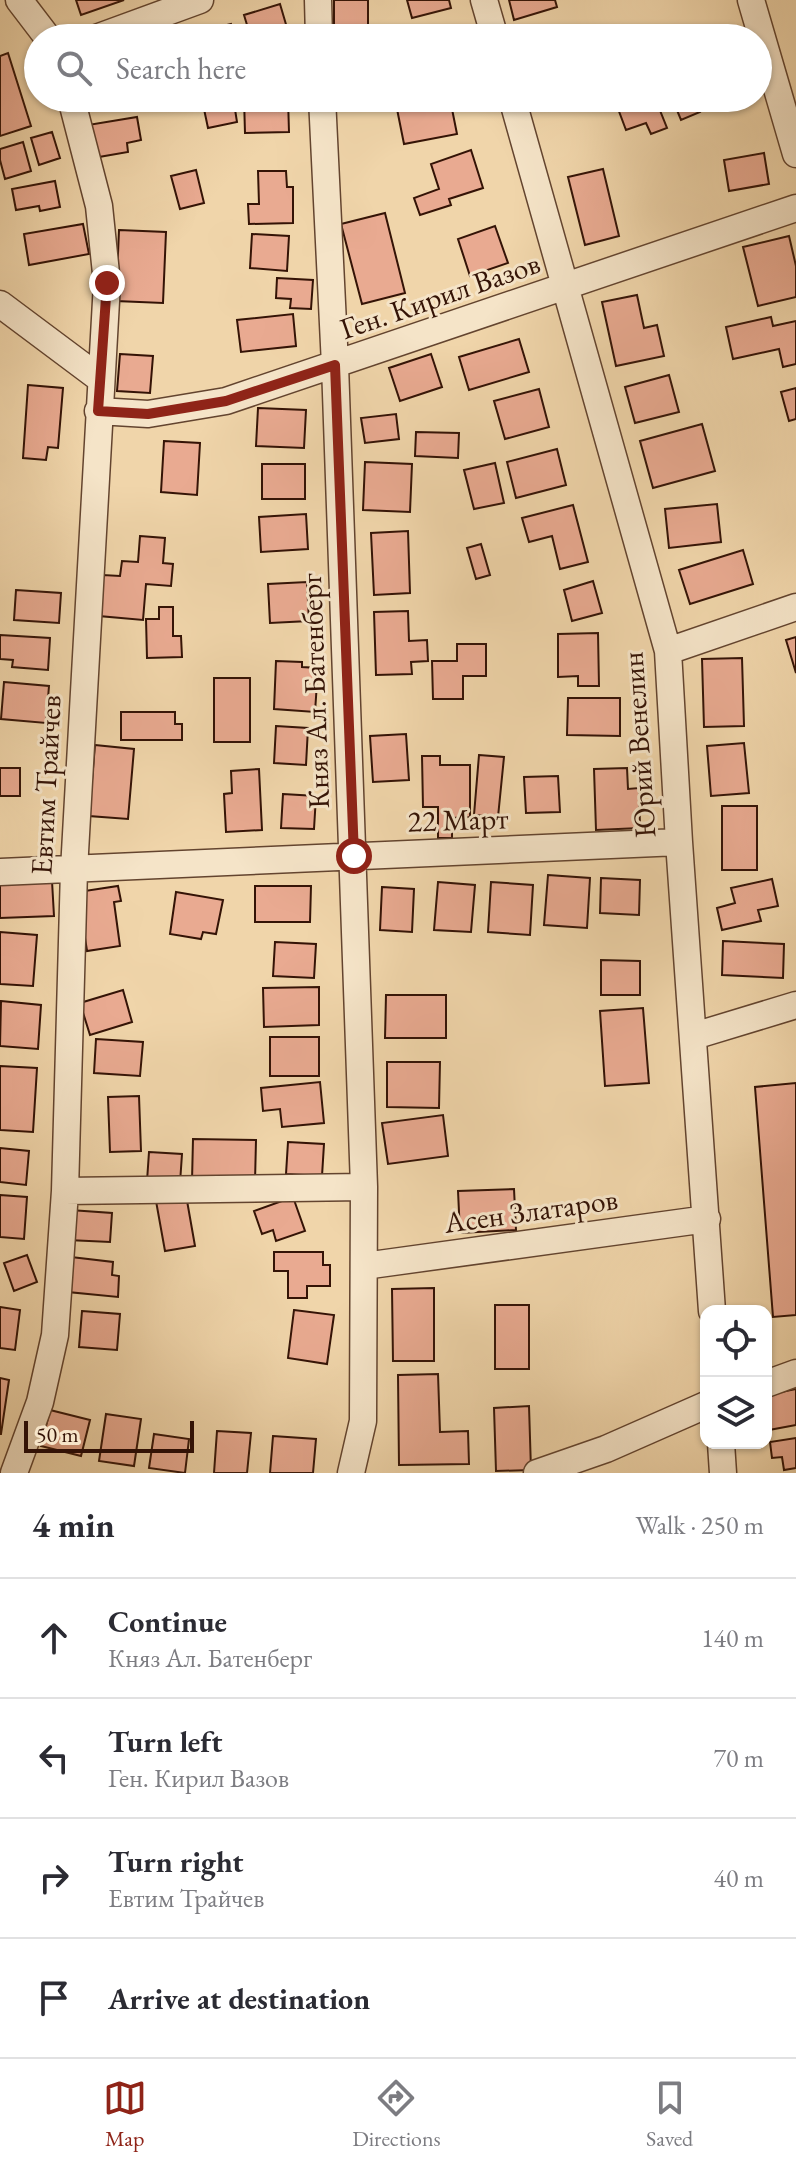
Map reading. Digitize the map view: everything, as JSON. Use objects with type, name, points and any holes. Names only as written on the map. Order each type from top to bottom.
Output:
[{"type":"street","points":[[19,0],[37,24]]},
{"type":"street","points":[[134,24],[200,0]]},
{"type":"street","points":[[318,0],[319,24]]},
{"type":"street","points":[[484,0],[491,24]]},
{"type":"street","points":[[751,0],[758,24]]},
{"type":"street","points":[[772,72],[796,154]]},
{"type":"street","name":"Евтим Трайчев","points":[[14,1473],[40,1402],[55,1335],[65,1191],[74,870],[99,378],[107,283],[99,206],[75,112]]},
{"type":"street","name":"Княз Ал. Батенберг","points":[[323,112],[354,856],[364,1187],[363,1421],[351,1473]]},
{"type":"street","name":"Юрий Венелин","points":[[516,112],[668,651],[712,1305]]},
{"type":"street","name":"Ген. Кирил Вазов","points":[[98,411],[148,414],[226,401],[796,208]]},
{"type":"street","points":[[0,304],[99,378]]},
{"type":"street","points":[[668,651],[796,607]]},
{"type":"street","name":"22 Март","points":[[0,872],[679,842]]},
{"type":"street","points":[[694,1036],[796,1005]]},
{"type":"street","points":[[65,1191],[364,1187]]},
{"type":"street","name":"Асен Златаров","points":[[364,1266],[707,1219]]},
{"type":"street","points":[[772,1382],[796,1373]]},
{"type":"street","points":[[537,1473],[606,1449],[700,1408]]},
{"type":"street","points":[[721,1449],[723,1473]]},
{"type":"building","points":[[76,0],[124,0],[81,15]]},
{"type":"building","points":[[334,0],[368,0],[368,24],[334,24]]},
{"type":"building","points":[[407,0],[449,0],[451,8],[412,18]]},
{"type":"building","points":[[509,0],[555,0],[557,7],[514,20]]},
{"type":"building","points":[[280,4],[286,24],[247,24],[244,15]]},
{"type":"building","points":[[8,53],[24,112],[31,126],[0,136],[0,56]]},
{"type":"building","points":[[205,112],[235,112],[237,122],[208,128]]},
{"type":"building","points":[[244,112],[288,112],[289,132],[245,133]]},
{"type":"building","points":[[398,112],[453,112],[457,134],[404,144]]},
{"type":"building","points":[[619,112],[661,112],[667,128],[651,134],[646,123],[626,130]]},
{"type":"building","points":[[678,112],[700,112],[681,120]]},
{"type":"building","points":[[137,117],[141,140],[127,143],[128,152],[93,158],[88,125]]},
{"type":"building","points":[[52,132],[60,158],[39,165],[31,138]]},
{"type":"building","points":[[23,142],[31,171],[5,179],[0,149]]},
{"type":"building","points":[[471,150],[483,188],[449,199],[451,205],[420,215],[414,198],[439,189],[431,164]]},
{"type":"building","points":[[764,153],[769,184],[729,191],[724,160]]},
{"type":"building","points":[[603,169],[619,236],[585,245],[568,177]]},
{"type":"building","points":[[196,170],[204,203],[180,209],[171,176]]},
{"type":"building","points":[[258,171],[286,171],[287,187],[293,187],[293,223],[249,224],[248,204],[259,204]]},
{"type":"building","points":[[55,181],[60,207],[40,211],[39,206],[16,210],[12,189]]},
{"type":"building","points":[[385,213],[405,293],[362,304],[341,224]]},
{"type":"building","points":[[83,224],[89,254],[29,265],[24,234]]},
{"type":"building","points":[[495,226],[508,263],[470,276],[458,239]]},
{"type":"building","points":[[119,230],[166,232],[163,303],[116,301]]},
{"type":"building","points":[[252,234],[289,236],[287,271],[250,268]]},
{"type":"building","points":[[789,236],[796,266],[796,297],[758,306],[743,247]]},
{"type":"building","points":[[277,278],[313,280],[311,309],[290,308],[291,299],[276,298]]},
{"type":"building","points":[[637,295],[644,328],[657,325],[664,356],[616,366],[602,302]]},
{"type":"building","points":[[293,314],[296,346],[241,352],[237,320]]},
{"type":"building","points":[[771,317],[773,326],[796,321],[796,364],[783,367],[779,349],[733,359],[726,327]]},
{"type":"building","points":[[519,339],[529,372],[469,390],[459,357]]},
{"type":"building","points":[[120,354],[153,356],[150,393],[117,391]]},
{"type":"building","points":[[431,354],[442,387],[400,401],[389,368]]},
{"type":"building","points":[[669,375],[679,412],[635,423],[625,387]]},
{"type":"building","points":[[28,385],[63,388],[58,448],[48,447],[46,460],[23,458]]},
{"type":"building","points":[[796,388],[796,419],[789,421],[781,392]]},
{"type":"building","points":[[539,389],[549,427],[505,439],[494,401]]},
{"type":"building","points":[[258,408],[306,410],[304,448],[256,446]]},
{"type":"building","points":[[396,414],[399,439],[365,443],[361,418]]},
{"type":"building","points":[[702,424],[715,471],[653,488],[640,441]]},
{"type":"building","points":[[416,432],[459,433],[458,458],[415,456]]},
{"type":"building","points":[[164,441],[200,443],[197,495],[161,492]]},
{"type":"building","points":[[557,449],[566,485],[516,498],[507,462]]},
{"type":"building","points":[[365,462],[412,464],[410,512],[363,510]]},
{"type":"building","points":[[495,463],[504,503],[474,509],[464,470]]},
{"type":"building","points":[[262,464],[305,464],[305,499],[262,499]]},
{"type":"building","points":[[717,504],[721,542],[669,548],[665,509]]},
{"type":"building","points":[[573,505],[588,562],[560,569],[552,536],[529,542],[522,518]]},
{"type":"building","points":[[306,514],[308,549],[261,552],[259,517]]},
{"type":"building","points":[[408,531],[410,593],[374,595],[371,533]]},
{"type":"building","points":[[140,536],[165,538],[163,563],[173,564],[171,586],[146,584],[143,620],[99,616],[103,575],[120,576],[122,561],[138,562]]},
{"type":"building","points":[[481,544],[490,575],[476,579],[467,548]]},
{"type":"building","points":[[743,550],[753,584],[690,604],[679,570]]},
{"type":"building","points":[[593,581],[602,613],[572,621],[564,590]]},
{"type":"building","points":[[307,582],[309,621],[270,623],[268,584]]},
{"type":"building","points":[[16,590],[61,593],[59,623],[14,620]]},
{"type":"building","points":[[159,607],[173,607],[173,636],[181,636],[182,657],[147,658],[146,619],[159,619]]},
{"type":"building","points":[[408,611],[409,641],[427,640],[428,661],[411,662],[412,674],[376,675],[374,612]]},
{"type":"building","points":[[598,633],[599,686],[578,686],[578,676],[558,677],[558,634]]},
{"type":"building","points":[[0,635],[50,638],[48,670],[12,667],[13,660],[0,659]]},
{"type":"building","points":[[796,637],[796,673],[786,640]]},
{"type":"building","points":[[457,644],[486,644],[486,676],[463,676],[463,699],[433,699],[432,661],[457,661]]},
{"type":"building","points":[[742,658],[744,726],[704,727],[702,659]]},
{"type":"building","points":[[276,661],[302,662],[302,667],[318,668],[315,712],[274,709]]},
{"type":"building","points":[[214,678],[250,678],[250,742],[214,742]]},
{"type":"building","points":[[4,682],[49,686],[46,723],[1,719]]},
{"type":"building","points":[[568,698],[620,698],[620,736],[567,735]]},
{"type":"building","points":[[121,712],[175,712],[175,724],[182,724],[182,740],[121,740]]},
{"type":"building","points":[[276,726],[308,728],[306,765],[274,763]]},
{"type":"building","points":[[406,734],[409,780],[373,782],[370,736]]},
{"type":"building","points":[[744,743],[749,793],[711,796],[707,746]]},
{"type":"building","points":[[95,745],[134,749],[128,819],[89,816]]},
{"type":"building","points":[[479,755],[504,757],[498,817],[474,815]]},
{"type":"building","points":[[422,756],[440,756],[440,765],[470,765],[470,817],[452,818],[452,838],[438,838],[438,807],[423,807]]},
{"type":"building","points":[[0,768],[20,768],[20,796],[0,796]]},
{"type":"building","points":[[627,768],[628,789],[639,788],[640,828],[596,830],[594,769]]},
{"type":"building","points":[[259,769],[262,830],[226,832],[224,794],[232,793],[231,771]]},
{"type":"building","points":[[558,776],[560,812],[526,813],[524,777]]},
{"type":"building","points":[[283,794],[316,796],[314,829],[281,828]]},
{"type":"building","points":[[722,806],[757,806],[757,870],[722,870]]},
{"type":"building","points":[[548,875],[590,878],[587,928],[544,925]]},
{"type":"building","points":[[601,878],[640,880],[639,915],[600,913]]},
{"type":"building","points":[[772,879],[778,906],[758,910],[761,921],[722,930],[717,908],[735,903],[731,888]]},
{"type":"building","points":[[52,881],[54,916],[0,918],[0,883]]},
{"type":"building","points":[[438,882],[475,885],[471,932],[434,930]]},
{"type":"building","points":[[491,882],[533,885],[530,935],[488,932]]},
{"type":"building","points":[[118,886],[121,901],[114,902],[120,946],[87,951],[78,892]]},
{"type":"building","points":[[255,886],[311,886],[310,922],[255,922]]},
{"type":"building","points":[[382,887],[414,889],[412,932],[380,930]]},
{"type":"building","points":[[176,892],[223,900],[216,934],[203,932],[201,939],[170,934]]},
{"type":"building","points":[[0,932],[37,935],[33,986],[0,984]]},
{"type":"building","points":[[723,941],[784,944],[783,978],[722,975]]},
{"type":"building","points":[[275,942],[316,944],[314,978],[273,976]]},
{"type":"building","points":[[601,960],[640,961],[640,995],[601,995]]},
{"type":"building","points":[[319,987],[319,1025],[264,1027],[263,988]]},
{"type":"building","points":[[123,990],[132,1022],[90,1035],[80,1003]]},
{"type":"building","points":[[386,995],[446,995],[446,1038],[385,1038]]},
{"type":"building","points":[[1,1001],[41,1005],[38,1049],[0,1046]]},
{"type":"building","points":[[643,1008],[649,1083],[605,1086],[600,1011]]},
{"type":"building","points":[[270,1037],[319,1037],[319,1076],[270,1076]]},
{"type":"building","points":[[96,1039],[143,1042],[140,1076],[94,1073]]},
{"type":"building","points":[[387,1062],[440,1062],[439,1108],[387,1107]]},
{"type":"building","points":[[0,1066],[37,1068],[33,1132],[0,1130]]},
{"type":"building","points":[[320,1082],[324,1123],[282,1127],[280,1109],[263,1111],[261,1088]]},
{"type":"building","points":[[796,1083],[796,1315],[773,1317],[755,1087]]},
{"type":"building","points":[[139,1096],[141,1151],[110,1152],[108,1097]]},
{"type":"building","points":[[443,1115],[448,1156],[388,1164],[382,1123]]},
{"type":"building","points":[[193,1139],[256,1140],[255,1182],[192,1181]]},
{"type":"building","points":[[288,1142],[324,1144],[322,1176],[286,1174]]},
{"type":"building","points":[[0,1148],[29,1151],[26,1185],[0,1182]]},
{"type":"building","points":[[149,1152],[182,1154],[180,1183],[147,1181]]},
{"type":"building","points":[[514,1189],[516,1230],[460,1233],[458,1191]]},
{"type":"building","points":[[0,1195],[27,1197],[24,1239],[0,1237]]},
{"type":"building","points":[[186,1195],[195,1246],[165,1251],[156,1201]]},
{"type":"building","points":[[293,1197],[305,1231],[276,1241],[273,1230],[262,1234],[254,1211]]},
{"type":"building","points":[[70,1210],[112,1213],[110,1242],[68,1240]]},
{"type":"building","points":[[274,1252],[323,1252],[323,1265],[330,1265],[330,1286],[307,1286],[307,1298],[288,1298],[288,1271],[274,1271]]},
{"type":"building","points":[[27,1255],[37,1282],[14,1291],[4,1263]]},
{"type":"building","points":[[71,1257],[113,1262],[112,1275],[119,1276],[118,1297],[68,1292]]},
{"type":"building","points":[[434,1288],[434,1361],[393,1361],[392,1289]]},
{"type":"building","points":[[495,1305],[529,1305],[529,1369],[495,1369]]},
{"type":"building","points":[[0,1307],[20,1310],[15,1350],[0,1348]]},
{"type":"building","points":[[294,1310],[334,1315],[327,1364],[288,1358]]},
{"type":"building","points":[[82,1311],[120,1314],[117,1350],[79,1347]]},
{"type":"building","points":[[438,1374],[440,1432],[468,1431],[469,1464],[399,1465],[398,1375]]},
{"type":"building","points":[[0,1378],[9,1380],[1,1434],[0,1434]]},
{"type":"building","points":[[796,1389],[796,1425],[772,1429],[772,1394]]},
{"type":"building","points":[[529,1406],[531,1470],[496,1471],[494,1408]]},
{"type":"building","points":[[50,1410],[90,1420],[81,1456],[41,1446]]},
{"type":"building","points":[[106,1414],[141,1419],[134,1466],[99,1461]]},
{"type":"building","points":[[217,1431],[251,1433],[247,1473],[214,1473]]},
{"type":"building","points":[[154,1434],[189,1439],[185,1473],[149,1468]]},
{"type":"building","points":[[273,1436],[316,1439],[313,1473],[270,1473]]},
{"type":"building","points":[[796,1438],[796,1468],[784,1470],[782,1457],[772,1458],[772,1442]]},
{"type":"route","points":[[107,283],[98,411],[148,414],[226,401],[335,365],[354,856]]}]
